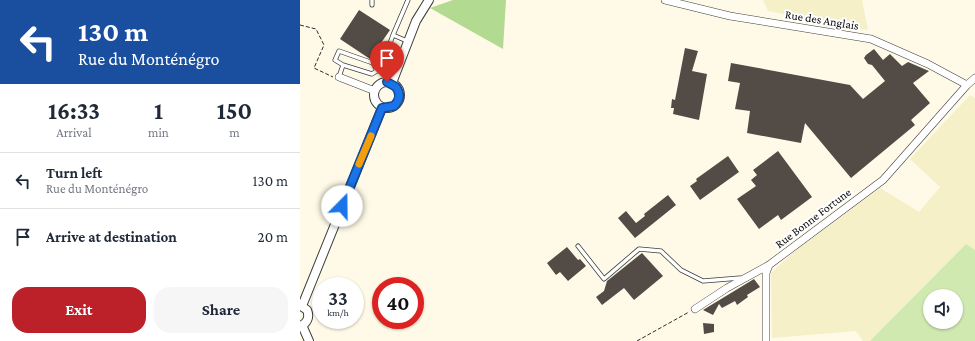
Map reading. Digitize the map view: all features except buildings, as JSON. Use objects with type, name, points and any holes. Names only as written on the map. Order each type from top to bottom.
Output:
[{"type":"street","points":[[392,83],[416,21],[429,0]]},
{"type":"street","name":"Rue des Anglais","points":[[665,0],[730,16],[871,39],[928,64],[967,85]]},
{"type":"street","points":[[340,78],[375,91]]},
{"type":"street","name":"Rue Bonne Fortune","points":[[695,309],[769,265],[883,180],[967,85],[975,78]]},
{"type":"street","points":[[383,83],[392,83],[399,90],[399,99],[394,106],[382,108],[375,100],[375,91],[383,83]]},
{"type":"street","points":[[309,341],[301,326],[307,320],[308,313],[301,305],[382,108]]},
{"type":"street","points":[[766,341],[766,273],[769,265]]},
{"type":"lane","points":[[372,0],[372,5]]},
{"type":"lane","points":[[377,71],[373,63],[340,51],[335,60],[343,65],[372,74],[377,71],[381,68],[408,0]]},
{"type":"lane","points":[[393,35],[408,42]]},
{"type":"lane","points":[[340,78],[343,65]]},
{"type":"lane","points":[[578,246],[604,278],[639,249],[660,251],[681,270],[703,281],[745,278]]},
{"type":"path","points":[[300,25],[316,29],[324,45],[314,68],[331,77],[340,78]]},
{"type":"path","points":[[637,341],[695,309]]},
{"type":"shaded area","points":[[763,0],[862,0],[868,30],[768,11]]},
{"type":"shaded area","points":[[970,95],[975,98],[975,250],[966,244],[870,341],[863,341],[856,331],[772,338],[771,273],[797,249],[880,188],[919,212],[940,187],[910,159]]},
{"type":"green space","points":[[453,0],[506,0],[503,49],[430,8]]},
{"type":"green space","points":[[966,244],[975,250],[975,341],[870,341]]},
{"type":"slow traffic","points":[[359,164],[371,136]]},
{"type":"route","points":[[342,206],[382,108],[391,108],[399,99],[399,90],[392,83],[387,82]]}]
